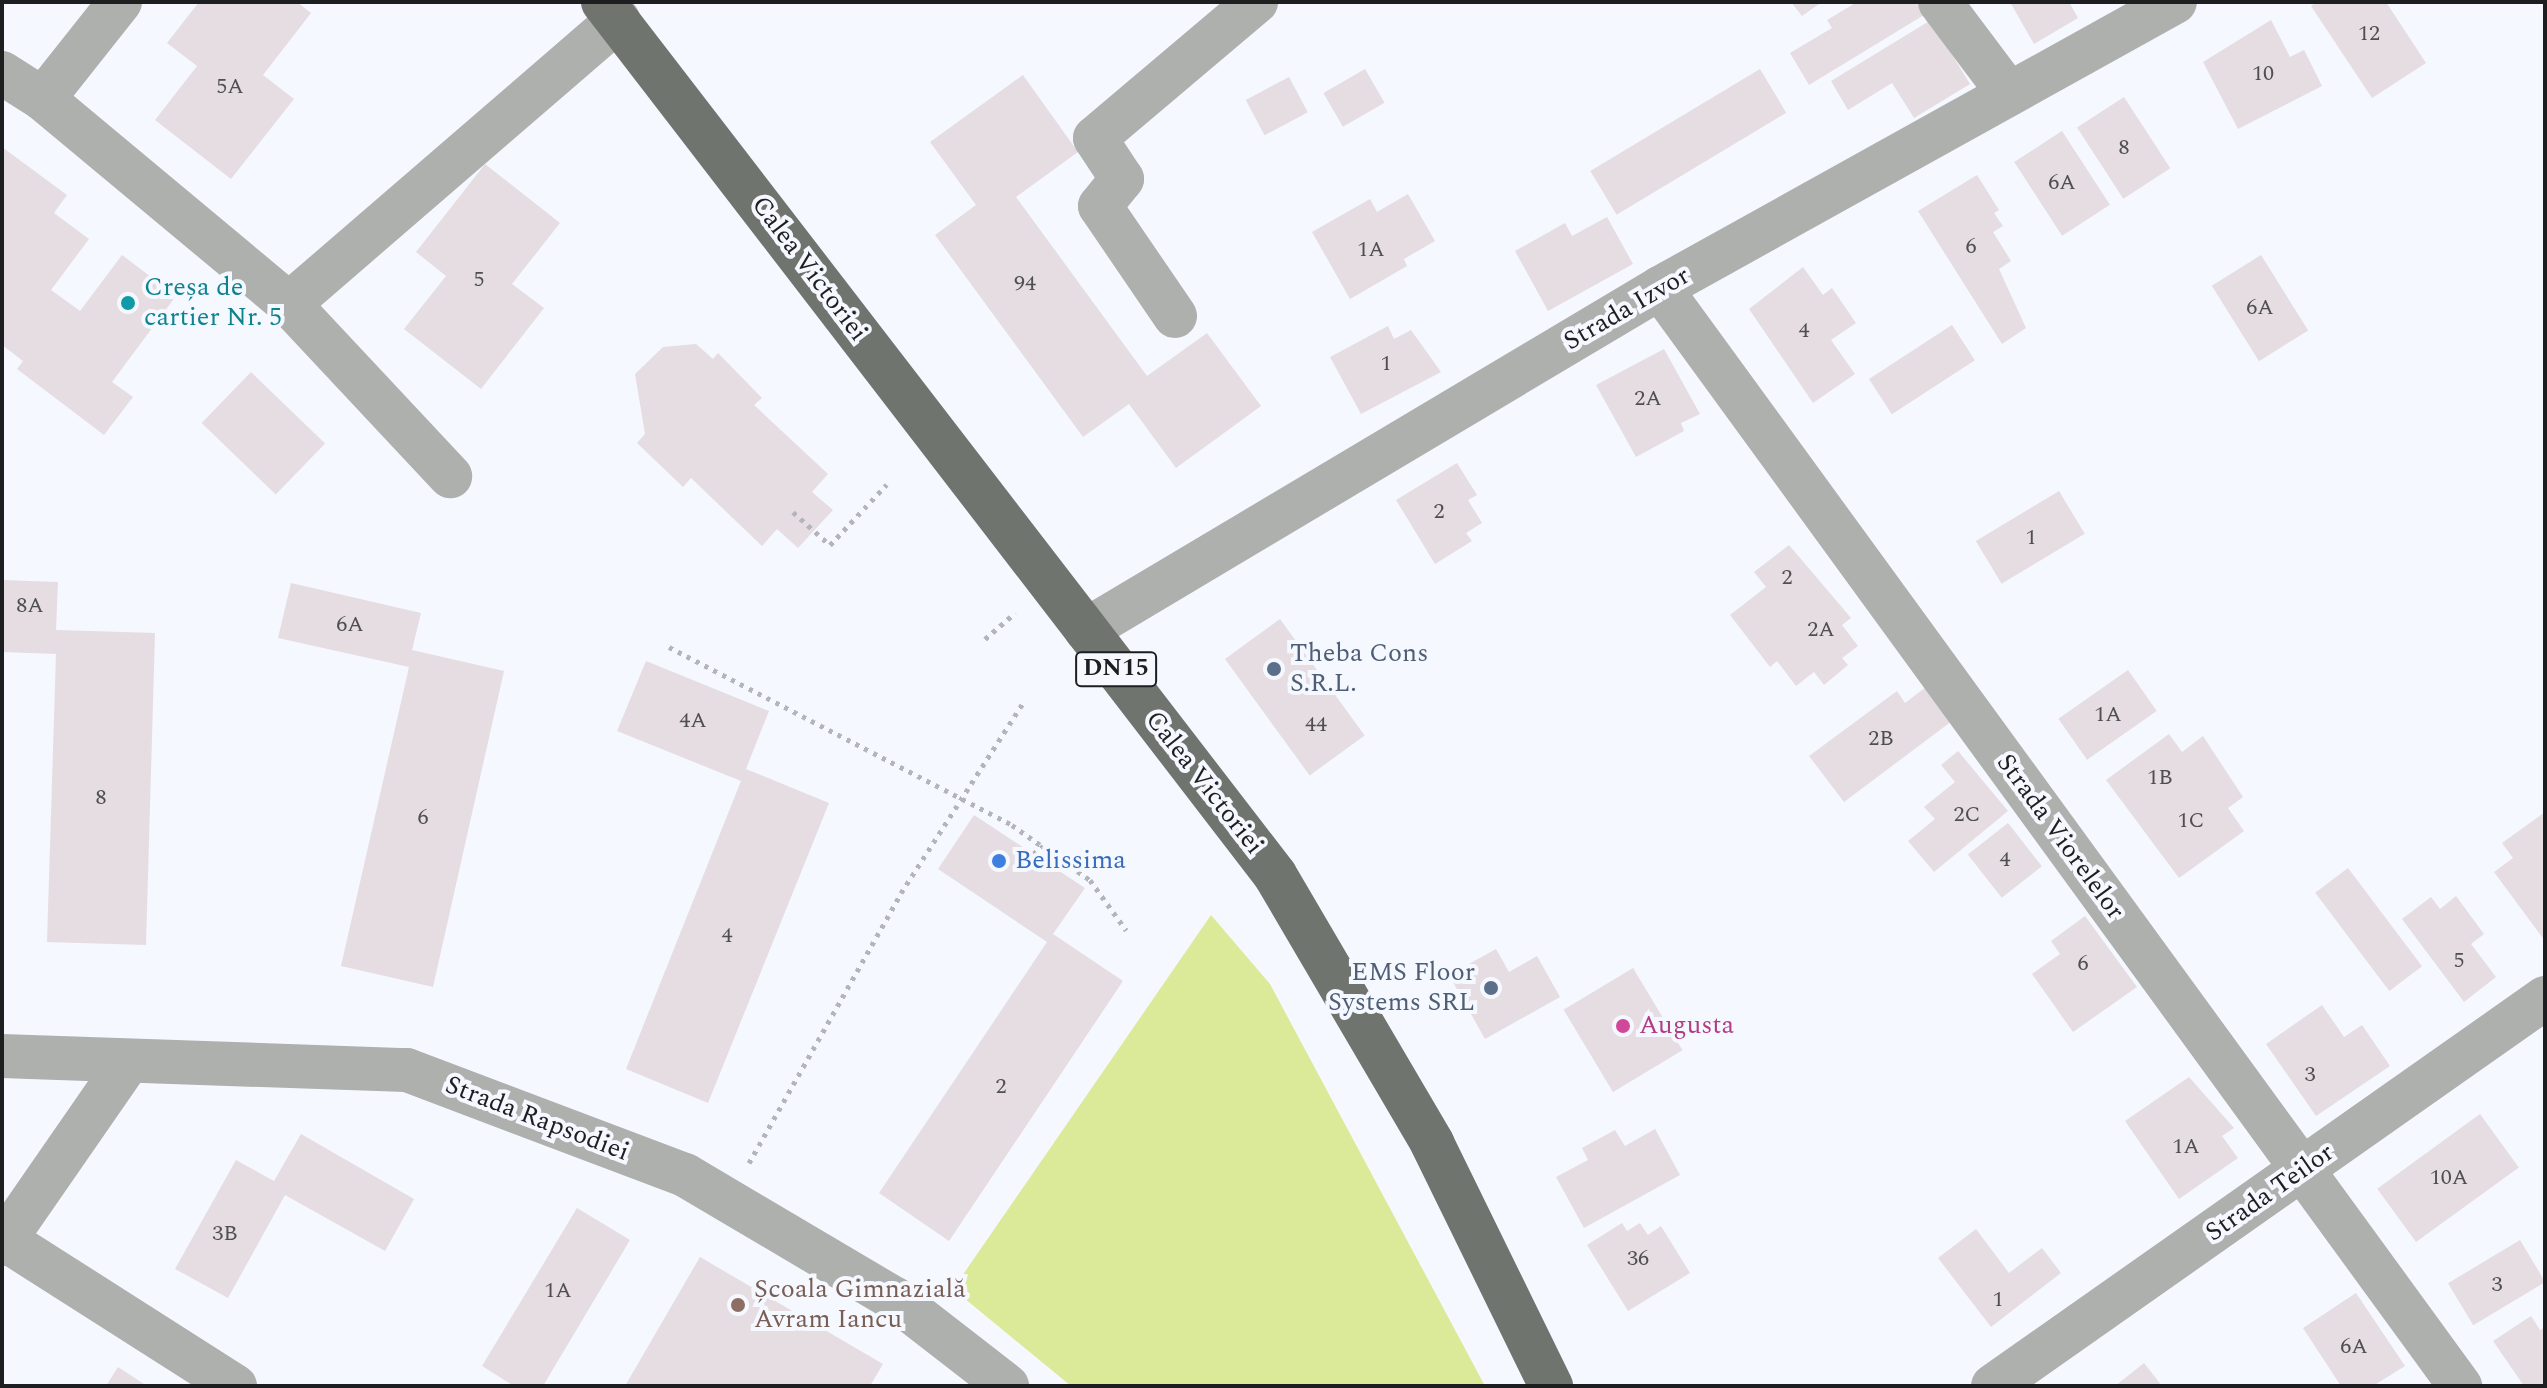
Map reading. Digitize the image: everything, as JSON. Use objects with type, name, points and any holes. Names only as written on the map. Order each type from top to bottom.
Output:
[{"type":"main road","name":"Calea Victoriei","points":[[611,11],[1275,875],[1432,1143],[1551,1386]]},
{"type":"street","points":[[43,99],[120,2]]},
{"type":"street","points":[[1175,316],[1100,206],[1122,179],[1095,138],[1256,2]]},
{"type":"street","points":[[1940,2],[2009,94]]},
{"type":"street","name":"Strada Izvor","points":[[1086,630],[1660,288],[2175,2]]},
{"type":"street","points":[[289,304],[611,11]]},
{"type":"street","points":[[2,73],[43,99],[289,304],[450,476]]},
{"type":"street","name":"Strada Viorelelor","points":[[1660,288],[2460,1386]]},
{"type":"street","name":"Strada Teilor","points":[[1993,1386],[2545,998]]},
{"type":"street","name":"Strada Rapsodiei","points":[[2,1056],[126,1065],[231,1060],[407,1070],[685,1175],[895,1299],[1007,1386]]},
{"type":"street","points":[[126,1065],[3,1241],[235,1386]]},
{"type":"path","points":[[793,512],[830,545],[887,484]]},
{"type":"path","points":[[669,647],[717,677],[793,707],[832,737],[964,798],[1043,846],[1090,880],[1126,930]]},
{"type":"path","points":[[729,1199],[901,893],[1025,700]]},
{"type":"path","points":[[1033,854],[1043,846]]},
{"type":"green space","points":[[1211,915],[1270,984],[1485,1386],[1071,1386],[953,1289]]},
{"type":"building","points":[[199,2],[297,2],[311,13],[263,75],[294,99],[231,179],[155,120],[197,66],[167,43]]},
{"type":"building","points":[[1791,2],[1822,2],[1802,16]]},
{"type":"building","points":[[1857,2],[1916,2],[1924,15],[1809,85],[1790,53],[1832,28],[1827,20]]},
{"type":"building","points":[[2010,2],[2069,2],[2078,18],[2034,44]]},
{"type":"building","points":[[2317,2],[2386,2],[2426,63],[2372,98],[2311,6]]},
{"type":"building","points":[[1931,20],[1970,84],[1914,118],[1892,83],[1848,110],[1831,81]]},
{"type":"building","points":[[2271,20],[2290,57],[2304,50],[2322,86],[2238,129],[2203,62]]},
{"type":"building","points":[[1365,69],[1384,103],[1343,127],[1323,93]]},
{"type":"building","points":[[1760,69],[1786,113],[1617,215],[1590,171]]},
{"type":"building","points":[[1023,75],[1078,152],[1016,197],[1147,376],[1207,333],[1261,406],[1176,468],[1129,404],[1083,437],[935,235],[976,205],[930,142]]},
{"type":"building","points":[[1289,77],[1308,112],[1265,135],[1246,100]]},
{"type":"building","points":[[2124,97],[2170,168],[2123,199],[2077,127]]},
{"type":"building","points":[[2062,131],[2110,205],[2062,236],[2014,162]]},
{"type":"building","name":"Creșa de cartier Nr. 5","points":[[2,147],[67,195],[54,213],[89,239],[51,290],[80,311],[122,255],[176,296],[112,382],[133,397],[104,435],[17,369],[23,361],[2,345]]},
{"type":"building","points":[[485,164],[560,223],[512,284],[544,308],[481,389],[404,329],[446,276],[416,252]]},
{"type":"building","points":[[1977,175],[1999,210],[1994,213],[2003,226],[1993,232],[2011,261],[1999,269],[2026,328],[2002,344],[1918,211]]},
{"type":"building","points":[[1408,194],[1435,241],[1404,259],[1407,266],[1350,299],[1312,232],[1370,199],[1377,212]]},
{"type":"building","points":[[1607,217],[1633,264],[1548,311],[1515,251],[1565,223],[1572,236]]},
{"type":"building","points":[[2261,255],[2308,330],[2259,361],[2212,286]]},
{"type":"building","points":[[1803,267],[1823,295],[1832,288],[1856,323],[1831,340],[1855,374],[1813,403],[1749,309]]},
{"type":"building","points":[[1952,325],[1975,360],[1892,414],[1869,379]]},
{"type":"building","points":[[1388,326],[1394,339],[1411,330],[1441,372],[1361,414],[1330,357]]},
{"type":"building","points":[[696,344],[713,359],[718,353],[762,398],[754,405],[828,474],[812,492],[833,510],[798,548],[777,529],[762,546],[691,478],[683,487],[637,443],[645,434],[635,374],[663,347]]},
{"type":"building","points":[[1664,349],[1700,414],[1681,423],[1684,431],[1636,457],[1596,385]]},
{"type":"building","points":[[251,372],[325,444],[276,495],[202,423]]},
{"type":"building","points":[[1457,463],[1477,495],[1468,500],[1482,523],[1466,533],[1472,541],[1435,564],[1396,500]]},
{"type":"building","points":[[2059,491],[2085,534],[2002,584],[1976,541]]},
{"type":"building","points":[[1789,545],[1851,618],[1842,625],[1858,646],[1842,658],[1848,665],[1824,685],[1814,672],[1796,686],[1777,661],[1770,667],[1730,615],[1766,587],[1754,572]]},
{"type":"building","points":[[2,580],[58,582],[56,630],[155,633],[146,945],[47,942],[56,654],[2,652]]},
{"type":"building","points":[[291,583],[421,613],[412,650],[504,671],[433,987],[341,966],[409,667],[278,638]]},
{"type":"building","points":[[1280,619],[1365,735],[1310,775],[1225,659]]},
{"type":"building","points":[[646,661],[769,711],[746,769],[829,803],[708,1103],[626,1069],[741,781],[617,731]]},
{"type":"building","points":[[2128,670],[2157,711],[2087,760],[2058,719]]},
{"type":"building","points":[[1926,687],[1952,721],[1844,802],[1809,756],[1897,691],[1905,703]]},
{"type":"building","points":[[2169,734],[2182,752],[2203,736],[2243,797],[2228,808],[2244,831],[2179,878],[2106,780]]},
{"type":"building","points":[[1958,751],[2008,811],[1934,872],[1908,841],[1935,819],[1924,807],[1955,782],[1941,765]]},
{"type":"building","points":[[2545,812],[2545,941],[2494,872],[2513,858],[2502,843]]},
{"type":"building","points":[[974,815],[1085,888],[1053,934],[1123,981],[949,1241],[879,1193],[1047,942],[938,869]]},
{"type":"building","points":[[2008,823],[2042,866],[2002,898],[1968,854]]},
{"type":"building","points":[[2348,868],[2422,966],[2389,991],[2315,893]]},
{"type":"building","points":[[2456,896],[2484,934],[2471,944],[2496,977],[2464,1002],[2402,919],[2431,897],[2440,909]]},
{"type":"building","points":[[2085,916],[2137,987],[2073,1032],[2032,974],[2060,954],[2051,941]]},
{"type":"building","points":[[1496,949],[1509,972],[1537,956],[1560,997],[1485,1039],[1449,975]]},
{"type":"building","points":[[1633,968],[1682,1050],[1613,1092],[1564,1010]]},
{"type":"building","points":[[2322,1005],[2344,1037],[2362,1025],[2390,1066],[2316,1116],[2266,1044]]},
{"type":"building","points":[[2189,1077],[2234,1128],[2222,1136],[2238,1158],[2179,1199],[2125,1121]]},
{"type":"building","points":[[2480,1114],[2519,1167],[2416,1242],[2377,1189]]},
{"type":"building","points":[[1655,1129],[1680,1175],[1584,1228],[1556,1177],[1588,1160],[1582,1148],[1615,1130],[1625,1146]]},
{"type":"building","points":[[301,1134],[414,1199],[385,1251],[285,1195],[228,1298],[175,1269],[236,1160],[274,1181]]},
{"type":"building","points":[[577,1208],[630,1240],[543,1386],[514,1386],[482,1366]]},
{"type":"building","points":[[1622,1223],[1627,1231],[1640,1223],[1648,1235],[1661,1226],[1690,1273],[1628,1311],[1587,1245]]},
{"type":"building","points":[[1976,1229],[2009,1273],[2042,1248],[2061,1273],[1991,1327],[1938,1258]]},
{"type":"building","points":[[2520,1240],[2545,1282],[2473,1325],[2448,1283]]},
{"type":"building","name":"Școala Gimnazială Avram Iancu","points":[[700,1257],[883,1364],[870,1386],[625,1386]]},
{"type":"building","points":[[2356,1293],[2405,1366],[2373,1386],[2341,1386],[2303,1328]]},
{"type":"building","points":[[2531,1316],[2540,1330],[2545,1327],[2545,1386],[2524,1386],[2493,1341]]},
{"type":"building","points":[[2144,1363],[2162,1386],[2115,1386]]},
{"type":"building","points":[[118,1367],[147,1386],[106,1386]]},
{"type":"place","name":"Creșa de cartier Nr. 5","points":[[128,303]]},
{"type":"place","name":"Theba Cons S.R.L.","points":[[1274,669]]},
{"type":"place","name":"Belissima","points":[[999,861]]},
{"type":"place","name":"EMS Floor Systems SRL","points":[[1491,988]]},
{"type":"place","name":"Augusta","points":[[1623,1026]]},
{"type":"place","name":"Școala Gimnazială Avram Iancu","points":[[738,1305]]}]
